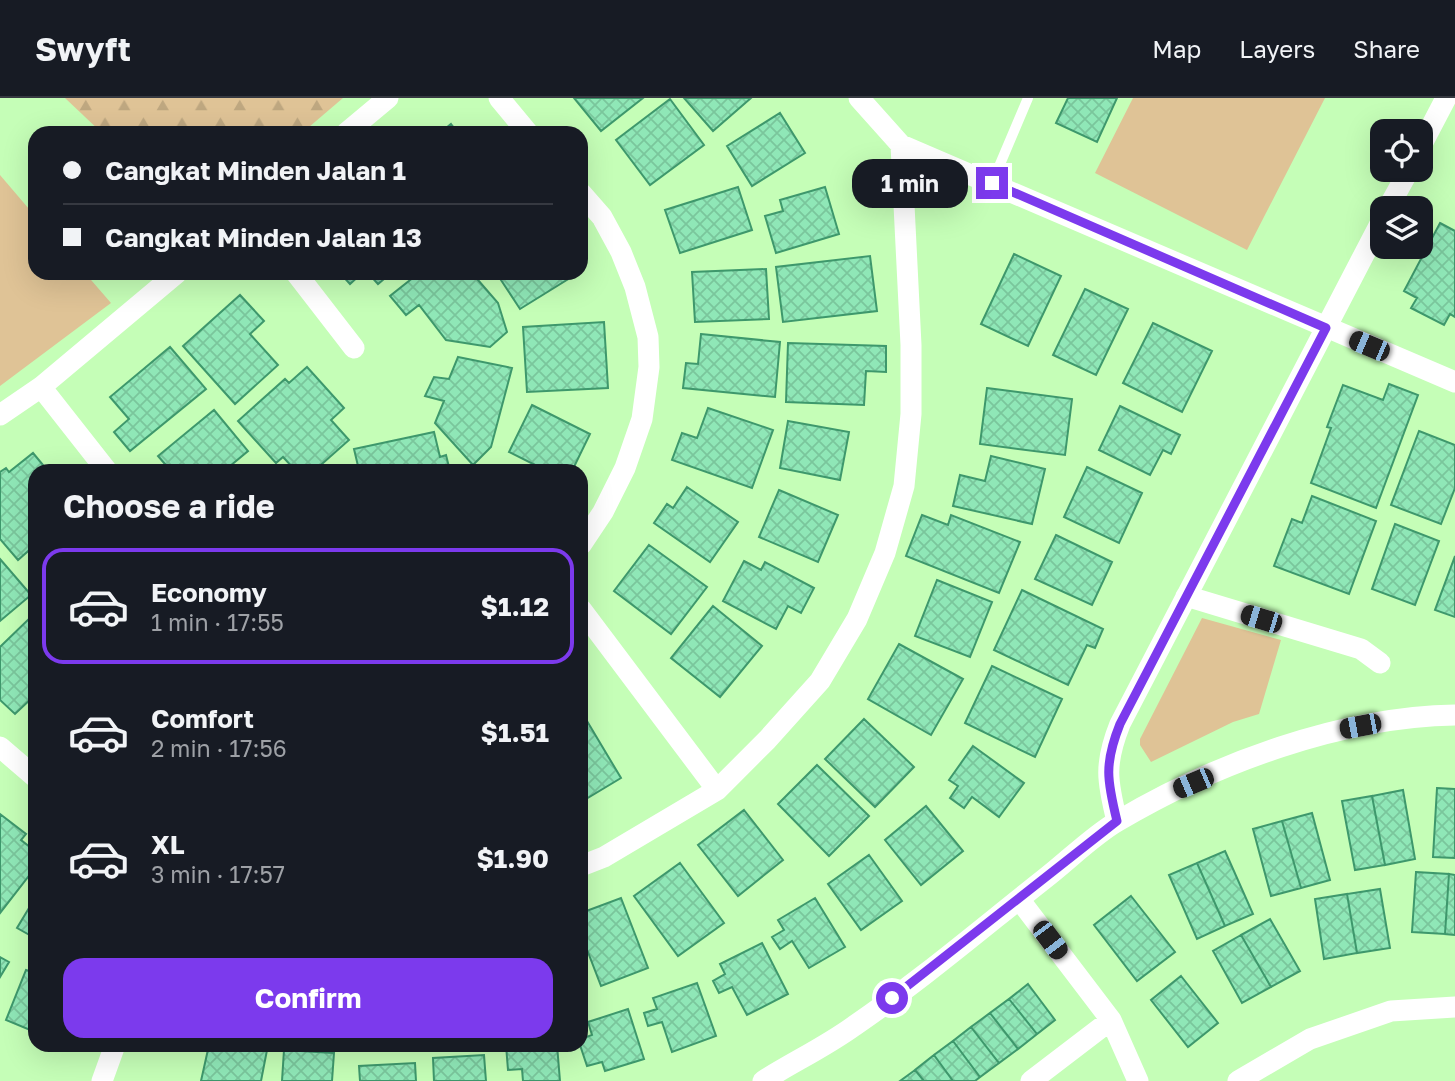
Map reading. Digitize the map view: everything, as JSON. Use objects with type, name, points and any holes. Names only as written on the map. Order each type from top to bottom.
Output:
[{"type":"street","points":[[354,126],[388,98]]},
{"type":"street","points":[[499,98],[522,126]]},
{"type":"street","points":[[859,98],[901,145],[1455,382]]},
{"type":"street","points":[[1433,123],[1446,98]]},
{"type":"street","points":[[588,863],[604,857],[717,790],[820,681],[857,619],[885,552],[906,474],[911,386],[901,145]]},
{"type":"street","points":[[588,201],[602,217],[621,252],[635,287],[648,337],[649,367],[642,419],[625,468],[603,512],[588,534]]},
{"type":"street","points":[[1117,821],[1109,792],[1107,767],[1110,749],[1120,724],[1370,243]]},
{"type":"street","points":[[0,415],[41,387],[169,280]]},
{"type":"street","points":[[302,280],[355,348]]},
{"type":"street","points":[[41,387],[102,464]]},
{"type":"street","points":[[1186,596],[1361,649],[1380,663]]},
{"type":"street","points":[[588,618],[717,790]]},
{"type":"street","points":[[763,1081],[853,1027],[1117,821],[1168,793],[1218,772],[1335,731],[1386,721],[1455,715]]},
{"type":"street","points":[[0,747],[28,771]]},
{"type":"street","points":[[1019,899],[1111,1020],[1138,1081]]},
{"type":"street","points":[[1238,1081],[1310,1039],[1391,1011],[1455,1007]]},
{"type":"street","points":[[1031,1081],[1111,1020]]},
{"type":"street","points":[[102,1081],[112,1052]]},
{"type":"lane","points":[[992,183],[1028,98]]},
{"type":"green space","points":[[65,98],[343,98],[310,126],[95,126]]},
{"type":"green space","points":[[1133,98],[1325,98],[1247,250],[1095,173]]},
{"type":"green space","points":[[0,175],[28,208],[28,280],[91,280],[111,303],[0,386]]},
{"type":"green space","points":[[1202,618],[1281,640],[1259,714],[1233,722],[1151,762],[1140,745],[1140,739]]},
{"type":"building","points":[[574,98],[643,98],[601,131]]},
{"type":"building","points":[[684,98],[751,98],[713,131]]},
{"type":"building","points":[[1068,98],[1117,98],[1097,142],[1056,123]]},
{"type":"building","points":[[670,99],[704,145],[650,185],[616,140]]},
{"type":"building","points":[[780,113],[805,153],[752,186],[727,146]]},
{"type":"building","points":[[738,187],[752,230],[680,253],[665,210]]},
{"type":"building","points":[[825,187],[839,234],[776,253],[765,216],[783,211],[780,200]]},
{"type":"building","points":[[1440,223],[1455,231],[1455,317],[1450,314],[1444,325],[1411,308],[1417,298],[1404,291],[1421,259],[1433,259],[1433,236]]},
{"type":"building","points":[[1014,254],[1061,276],[1028,346],[981,324]]},
{"type":"building","points":[[870,256],[877,311],[783,322],[776,267]]},
{"type":"building","points":[[766,269],[769,319],[695,322],[692,272]]},
{"type":"building","points":[[410,280],[478,280],[498,303],[507,332],[490,347],[446,340],[419,305],[406,315],[390,296]]},
{"type":"building","points":[[501,280],[567,280],[520,309]]},
{"type":"building","points":[[1085,289],[1128,309],[1096,375],[1053,355]]},
{"type":"building","points":[[240,295],[264,321],[250,334],[278,365],[235,404],[183,346]]},
{"type":"building","points":[[604,322],[608,388],[527,392],[523,327]]},
{"type":"building","points":[[1153,323],[1212,351],[1182,412],[1123,383]]},
{"type":"building","points":[[701,334],[780,342],[775,397],[683,388],[686,363],[698,364]]},
{"type":"building","points":[[788,343],[886,346],[886,372],[866,371],[864,405],[786,402]]},
{"type":"building","points":[[170,347],[206,389],[130,451],[114,432],[129,419],[110,397]]},
{"type":"building","points":[[458,357],[512,368],[491,447],[474,464],[435,423],[444,401],[425,396],[434,377],[449,379]]},
{"type":"building","points":[[307,367],[344,408],[331,420],[349,440],[322,464],[290,464],[283,457],[276,463],[238,421],[285,379],[289,383]]},
{"type":"building","points":[[1389,384],[1418,395],[1376,508],[1311,483],[1331,428],[1327,427],[1343,385],[1383,400]]},
{"type":"building","points":[[987,388],[1072,399],[1065,455],[980,444]]},
{"type":"building","points":[[532,405],[590,434],[575,464],[533,464],[509,452]]},
{"type":"building","points":[[1120,406],[1180,435],[1171,454],[1163,450],[1150,475],[1099,450]]},
{"type":"building","points":[[708,408],[773,430],[752,488],[672,460],[682,433],[697,438]]},
{"type":"building","points":[[214,410],[248,451],[232,464],[165,464],[158,456]]},
{"type":"building","points":[[788,421],[849,432],[840,480],[780,468]]},
{"type":"building","points":[[1419,431],[1455,445],[1455,488],[1441,524],[1391,505]]},
{"type":"building","points":[[434,432],[440,457],[446,455],[448,464],[358,464],[354,449]]},
{"type":"building","points":[[33,453],[42,464],[28,464],[28,551],[18,560],[0,539],[0,472],[6,468],[9,472]]},
{"type":"building","points":[[991,456],[1045,469],[1032,524],[953,506],[960,475],[985,481]]},
{"type":"building","points":[[1087,467],[1142,493],[1119,543],[1064,517]]},
{"type":"building","points":[[687,487],[738,522],[710,562],[654,523],[667,504],[673,508]]},
{"type":"building","points":[[779,490],[838,515],[818,562],[759,537]]},
{"type":"building","points":[[1312,496],[1376,521],[1349,594],[1274,566],[1292,519],[1302,523]]},
{"type":"building","points":[[922,515],[948,525],[951,515],[1020,542],[999,593],[906,556]]},
{"type":"building","points":[[1395,524],[1439,541],[1415,605],[1372,589]]},
{"type":"building","points":[[1056,535],[1112,562],[1092,605],[1035,579]]},
{"type":"building","points":[[649,545],[707,587],[671,634],[614,591]]},
{"type":"building","points":[[1455,556],[1455,617],[1435,610]]},
{"type":"building","points":[[0,559],[28,592],[28,598],[0,621]]},
{"type":"building","points":[[744,561],[761,570],[765,562],[814,588],[801,613],[788,606],[776,629],[723,601]]},
{"type":"building","points":[[937,580],[992,602],[970,657],[915,636]]},
{"type":"building","points":[[1022,590],[1103,629],[1095,648],[1087,645],[1068,685],[994,650]]},
{"type":"building","points":[[713,606],[762,646],[720,697],[671,658]]},
{"type":"building","points":[[28,620],[28,702],[15,714],[0,700],[0,647]]},
{"type":"building","points":[[899,644],[963,679],[931,735],[868,699]]},
{"type":"building","points":[[992,666],[1062,699],[1035,757],[965,723]]},
{"type":"building","points":[[864,719],[914,767],[875,807],[825,759]]},
{"type":"building","points":[[588,723],[621,778],[588,798]]},
{"type":"building","points":[[973,746],[1024,783],[999,817],[972,797],[964,808],[950,798],[958,786],[949,780]]},
{"type":"building","points":[[817,765],[869,816],[829,856],[778,804]]},
{"type":"building","points":[[1437,788],[1455,789],[1455,858],[1433,857]]},
{"type":"building","points":[[1403,790],[1415,859],[1385,865],[1372,796]]},
{"type":"building","points":[[1372,796],[1385,865],[1355,870],[1342,801]]},
{"type":"building","points":[[926,806],[963,851],[921,885],[885,840]]},
{"type":"building","points":[[744,810],[783,860],[738,896],[698,845]]},
{"type":"building","points":[[1312,813],[1330,880],[1301,888],[1282,821]]},
{"type":"building","points":[[0,814],[26,834],[21,840],[28,846],[28,877],[0,913]]},
{"type":"building","points":[[1282,821],[1301,888],[1271,896],[1253,829]]},
{"type":"building","points":[[1225,851],[1253,914],[1225,926],[1197,863]]},
{"type":"building","points":[[869,855],[902,901],[861,930],[828,884]]},
{"type":"building","points":[[680,863],[724,923],[678,956],[634,896]]},
{"type":"building","points":[[1197,863],[1225,926],[1197,939],[1169,875]]},
{"type":"building","points":[[1416,872],[1449,874],[1445,934],[1412,932]]},
{"type":"building","points":[[1449,874],[1455,875],[1455,935],[1445,934]]},
{"type":"building","points":[[1380,889],[1390,948],[1357,953],[1347,894]]},
{"type":"building","points":[[1347,894],[1357,953],[1324,959],[1315,899]]},
{"type":"building","points":[[1131,896],[1175,952],[1137,981],[1094,925]]},
{"type":"building","points":[[621,898],[648,968],[601,986],[588,952],[588,910]]},
{"type":"building","points":[[815,898],[845,947],[809,968],[792,941],[780,949],[772,937],[784,930],[778,920]]},
{"type":"building","points":[[28,910],[28,934],[17,928]]},
{"type":"building","points":[[1270,919],[1300,971],[1271,987],[1241,935]]},
{"type":"building","points":[[1241,935],[1271,987],[1242,1003],[1213,951]]},
{"type":"building","points":[[762,943],[788,994],[747,1015],[732,987],[719,993],[713,981],[725,974],[720,964]]},
{"type":"building","points":[[0,957],[9,962],[0,977]]},
{"type":"building","points":[[26,970],[28,971],[28,1029],[6,1020]]},
{"type":"building","points":[[1181,976],[1218,1023],[1188,1047],[1151,1000]]},
{"type":"building","points":[[697,983],[716,1036],[672,1052],[662,1022],[648,1026],[644,1013],[657,1009],[653,998]]},
{"type":"building","points":[[1028,984],[1055,1020],[1037,1034],[1009,999]]},
{"type":"building","points":[[1009,999],[1037,1034],[1018,1049],[990,1013]]},
{"type":"building","points":[[628,1009],[644,1059],[605,1071],[602,1062],[587,1066],[582,1052],[588,1052],[588,1036],[592,1035],[588,1022]]},
{"type":"building","points":[[990,1013],[1018,1049],[999,1063],[971,1027]]},
{"type":"building","points":[[971,1027],[999,1063],[980,1077],[953,1041]]},
{"type":"building","points":[[953,1041],[980,1077],[975,1081],[953,1081],[934,1055]]},
{"type":"building","points":[[207,1052],[267,1052],[261,1081],[201,1081]]},
{"type":"building","points":[[284,1052],[334,1053],[332,1081],[282,1081]]},
{"type":"building","points":[[507,1052],[558,1052],[560,1081],[523,1081],[522,1069],[508,1070]]},
{"type":"building","points":[[484,1055],[486,1081],[434,1081],[433,1058]]},
{"type":"building","points":[[934,1055],[953,1081],[924,1081],[915,1070]]},
{"type":"building","points":[[415,1063],[416,1081],[360,1081],[359,1066]]},
{"type":"building","points":[[915,1070],[924,1081],[900,1081]]},
{"type":"route","points":[[892,998],[1117,821],[1109,792],[1107,767],[1110,749],[1120,724],[1326,328],[992,183]]}]
